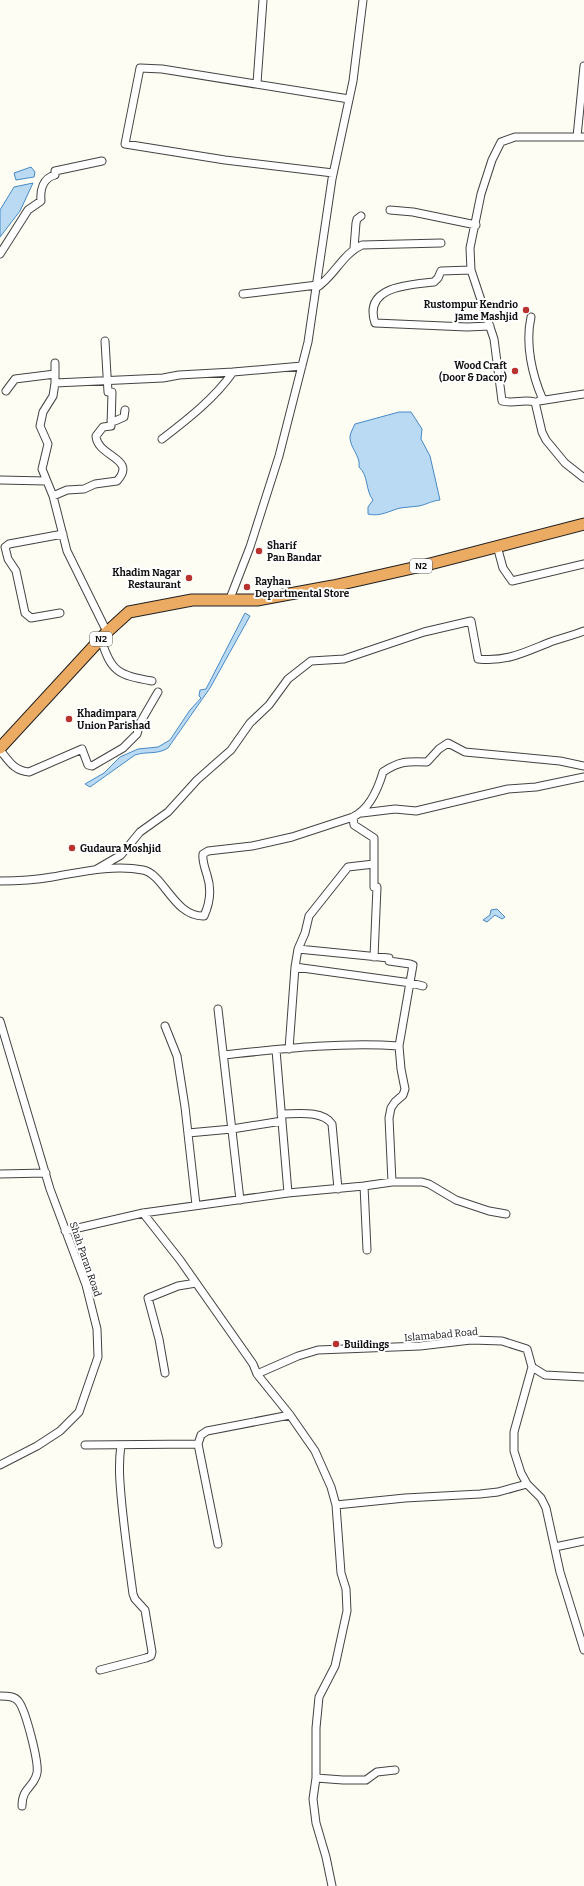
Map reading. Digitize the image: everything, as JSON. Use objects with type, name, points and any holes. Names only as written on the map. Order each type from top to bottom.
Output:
[{"type":"highway","name":"N2","points":[[0,749],[104,635],[129,612],[192,600],[257,600],[426,565],[584,524]]},
{"type":"street","points":[[257,83],[262,0]]},
{"type":"street","points":[[234,600],[280,456],[308,342],[334,173],[349,99],[360,31],[363,0]]},
{"type":"street","points":[[584,66],[580,137],[515,137],[501,142],[492,160],[481,194],[476,225],[470,248],[471,270],[494,339],[502,401],[510,403],[526,399],[535,402],[584,394]]},
{"type":"street","points":[[334,173],[225,160],[125,144],[140,68],[162,69],[257,83],[349,99]]},
{"type":"street","points":[[0,254],[28,210],[40,201],[44,180],[48,176],[55,175],[55,172],[102,161]]},
{"type":"street","points":[[390,210],[413,212],[476,225]]},
{"type":"street","points":[[354,248],[356,223],[361,216]]},
{"type":"street","points":[[243,294],[317,287],[325,282],[354,248],[362,245],[441,243]]},
{"type":"street","points":[[471,270],[441,271],[438,278],[434,282],[391,289],[375,300],[372,307],[375,323],[467,327],[490,326]]},
{"type":"street","points":[[531,317],[528,328],[532,366],[543,400]]},
{"type":"street","points":[[53,496],[67,490],[84,489],[96,484],[119,479],[122,473],[122,463],[104,450],[97,442],[96,436],[103,427],[111,426],[112,392],[108,392],[105,341]]},
{"type":"street","points":[[55,363],[55,383],[53,396],[43,412],[40,426],[48,444],[42,468],[53,496],[67,550],[104,635],[112,665],[119,672],[132,678],[152,681]]},
{"type":"street","points":[[55,383],[172,378],[179,374],[233,372],[302,366]]},
{"type":"street","points":[[162,439],[221,388],[233,372]]},
{"type":"street","points":[[6,391],[15,379],[55,374]]},
{"type":"street","points":[[535,402],[542,432],[546,440],[565,463],[584,478]]},
{"type":"street","points":[[111,420],[116,421],[124,417],[125,410]]},
{"type":"street","points":[[0,480],[46,481]]},
{"type":"street","points":[[60,613],[30,618],[28,617],[25,613],[16,571],[8,559],[5,547],[9,544],[63,534]]},
{"type":"street","points":[[497,546],[503,568],[512,581],[584,564]]},
{"type":"street","points":[[95,870],[121,855],[140,832],[171,809],[197,780],[231,750],[250,723],[269,705],[288,679],[311,661],[344,659],[424,632],[471,621],[478,659],[494,661],[526,653],[550,642],[584,631]]},
{"type":"street","points":[[0,749],[15,769],[20,772],[29,772],[82,749],[88,765],[92,766],[122,748],[137,734],[140,723],[158,692]]},
{"type":"street","points":[[362,813],[378,788],[383,772],[395,764],[407,761],[427,762],[439,749],[448,743],[465,752],[560,761],[584,766]]},
{"type":"street","points":[[0,881],[50,877],[95,870],[144,870],[152,874],[166,892],[188,912],[195,916],[204,916],[208,907],[210,893],[209,881],[202,859],[203,854],[208,851],[252,846],[292,837],[362,813],[395,809],[416,811],[508,789],[536,787],[584,777]]},
{"type":"street","points":[[353,817],[354,825],[374,838],[374,887],[377,887],[374,957]]},
{"type":"street","points":[[289,1049],[295,967],[298,949],[305,933],[309,916],[348,867],[374,864]]},
{"type":"street","points":[[298,949],[390,958],[389,961],[412,964],[413,966],[399,1046],[405,1089],[403,1095],[391,1108],[389,1118],[392,1182]]},
{"type":"street","points":[[295,967],[411,983],[423,986]]},
{"type":"street","points":[[218,1009],[240,1200]]},
{"type":"street","name":"Shah Paran Road","points":[[0,1021],[46,1173],[86,1285],[95,1322],[98,1357],[79,1412],[60,1431],[37,1446],[0,1465]]},
{"type":"street","points":[[165,1026],[177,1056],[188,1132],[196,1205]]},
{"type":"street","points":[[223,1055],[289,1049],[362,1045],[399,1046]]},
{"type":"street","points":[[276,1050],[288,1193]]},
{"type":"street","points":[[188,1132],[232,1129],[282,1117],[312,1114],[326,1118],[332,1124],[338,1189]]},
{"type":"street","points":[[0,1174],[46,1173]]},
{"type":"street","points":[[66,1231],[142,1212],[288,1193],[338,1189],[392,1182],[422,1182],[429,1184],[456,1200],[489,1211],[506,1214]]},
{"type":"street","points":[[364,1186],[367,1250]]},
{"type":"street","points":[[142,1212],[196,1283],[253,1364],[257,1374],[290,1415],[315,1451],[331,1487],[336,1505],[341,1573],[346,1589],[347,1612],[335,1666],[319,1697],[316,1728],[316,1778],[313,1800],[316,1823],[326,1854],[332,1886]]},
{"type":"street","points":[[165,1373],[159,1339],[148,1298],[178,1286],[196,1283]]},
{"type":"street","name":"Islamabad Road","points":[[257,1374],[298,1356],[318,1350],[420,1346],[472,1340],[502,1341],[518,1344],[527,1349],[532,1367]]},
{"type":"street","points":[[584,1377],[544,1375],[532,1367],[514,1432],[514,1450],[520,1473],[527,1484],[541,1498],[546,1508],[560,1572],[584,1650]]},
{"type":"street","points":[[218,1544],[198,1444],[201,1436],[207,1431],[290,1415]]},
{"type":"street","points":[[85,1445],[198,1444]]},
{"type":"street","points":[[100,1670],[146,1658],[151,1656],[152,1652],[145,1610],[135,1599],[133,1594],[123,1527],[119,1481],[121,1445]]},
{"type":"street","points":[[336,1505],[405,1498],[480,1494],[498,1492],[527,1484]]},
{"type":"street","points":[[555,1547],[584,1541]]},
{"type":"street","points":[[0,1696],[13,1697],[19,1701],[26,1719],[34,1752],[37,1772],[35,1780],[24,1793],[22,1806]]},
{"type":"street","points":[[316,1778],[366,1780],[377,1772],[395,1770]]},
{"type":"water","points":[[31,167],[35,172],[34,177],[16,180],[14,173]]},
{"type":"water","points":[[33,183],[20,211],[0,237],[0,210],[14,187]]},
{"type":"water","points":[[399,412],[411,412],[422,429],[421,439],[430,456],[440,500],[419,506],[400,508],[380,514],[368,514],[368,507],[373,500],[369,492],[366,479],[359,467],[358,459],[351,444],[350,434],[355,424]]},
{"type":"water","points":[[245,613],[250,616],[210,688],[168,748],[156,752],[135,755],[90,787],[85,784],[104,773],[120,757],[138,749],[158,747],[170,740],[190,710],[201,698],[199,696],[200,690],[206,689]]},
{"type":"water","points":[[497,909],[505,917],[502,919],[495,915],[487,922],[483,920],[490,915],[491,910]]},
{"type":"place","name":"Rustompur Kendrio Jame Mashjid","points":[[526,310]]},
{"type":"place","name":"Wood Craft (Door & Dacor)","points":[[515,371]]},
{"type":"place","name":"Sharif Pan Bandar","points":[[259,551]]},
{"type":"place","name":"Khadim Nagar Restaurant","points":[[189,578]]},
{"type":"place","name":"Rayhan Departmental Store","points":[[247,587]]},
{"type":"place","name":"Khadimpara Union Parishad","points":[[69,719]]},
{"type":"place","name":"Gudaura Moshjid","points":[[72,848]]},
{"type":"place","name":"Buildings","points":[[336,1344]]}]
